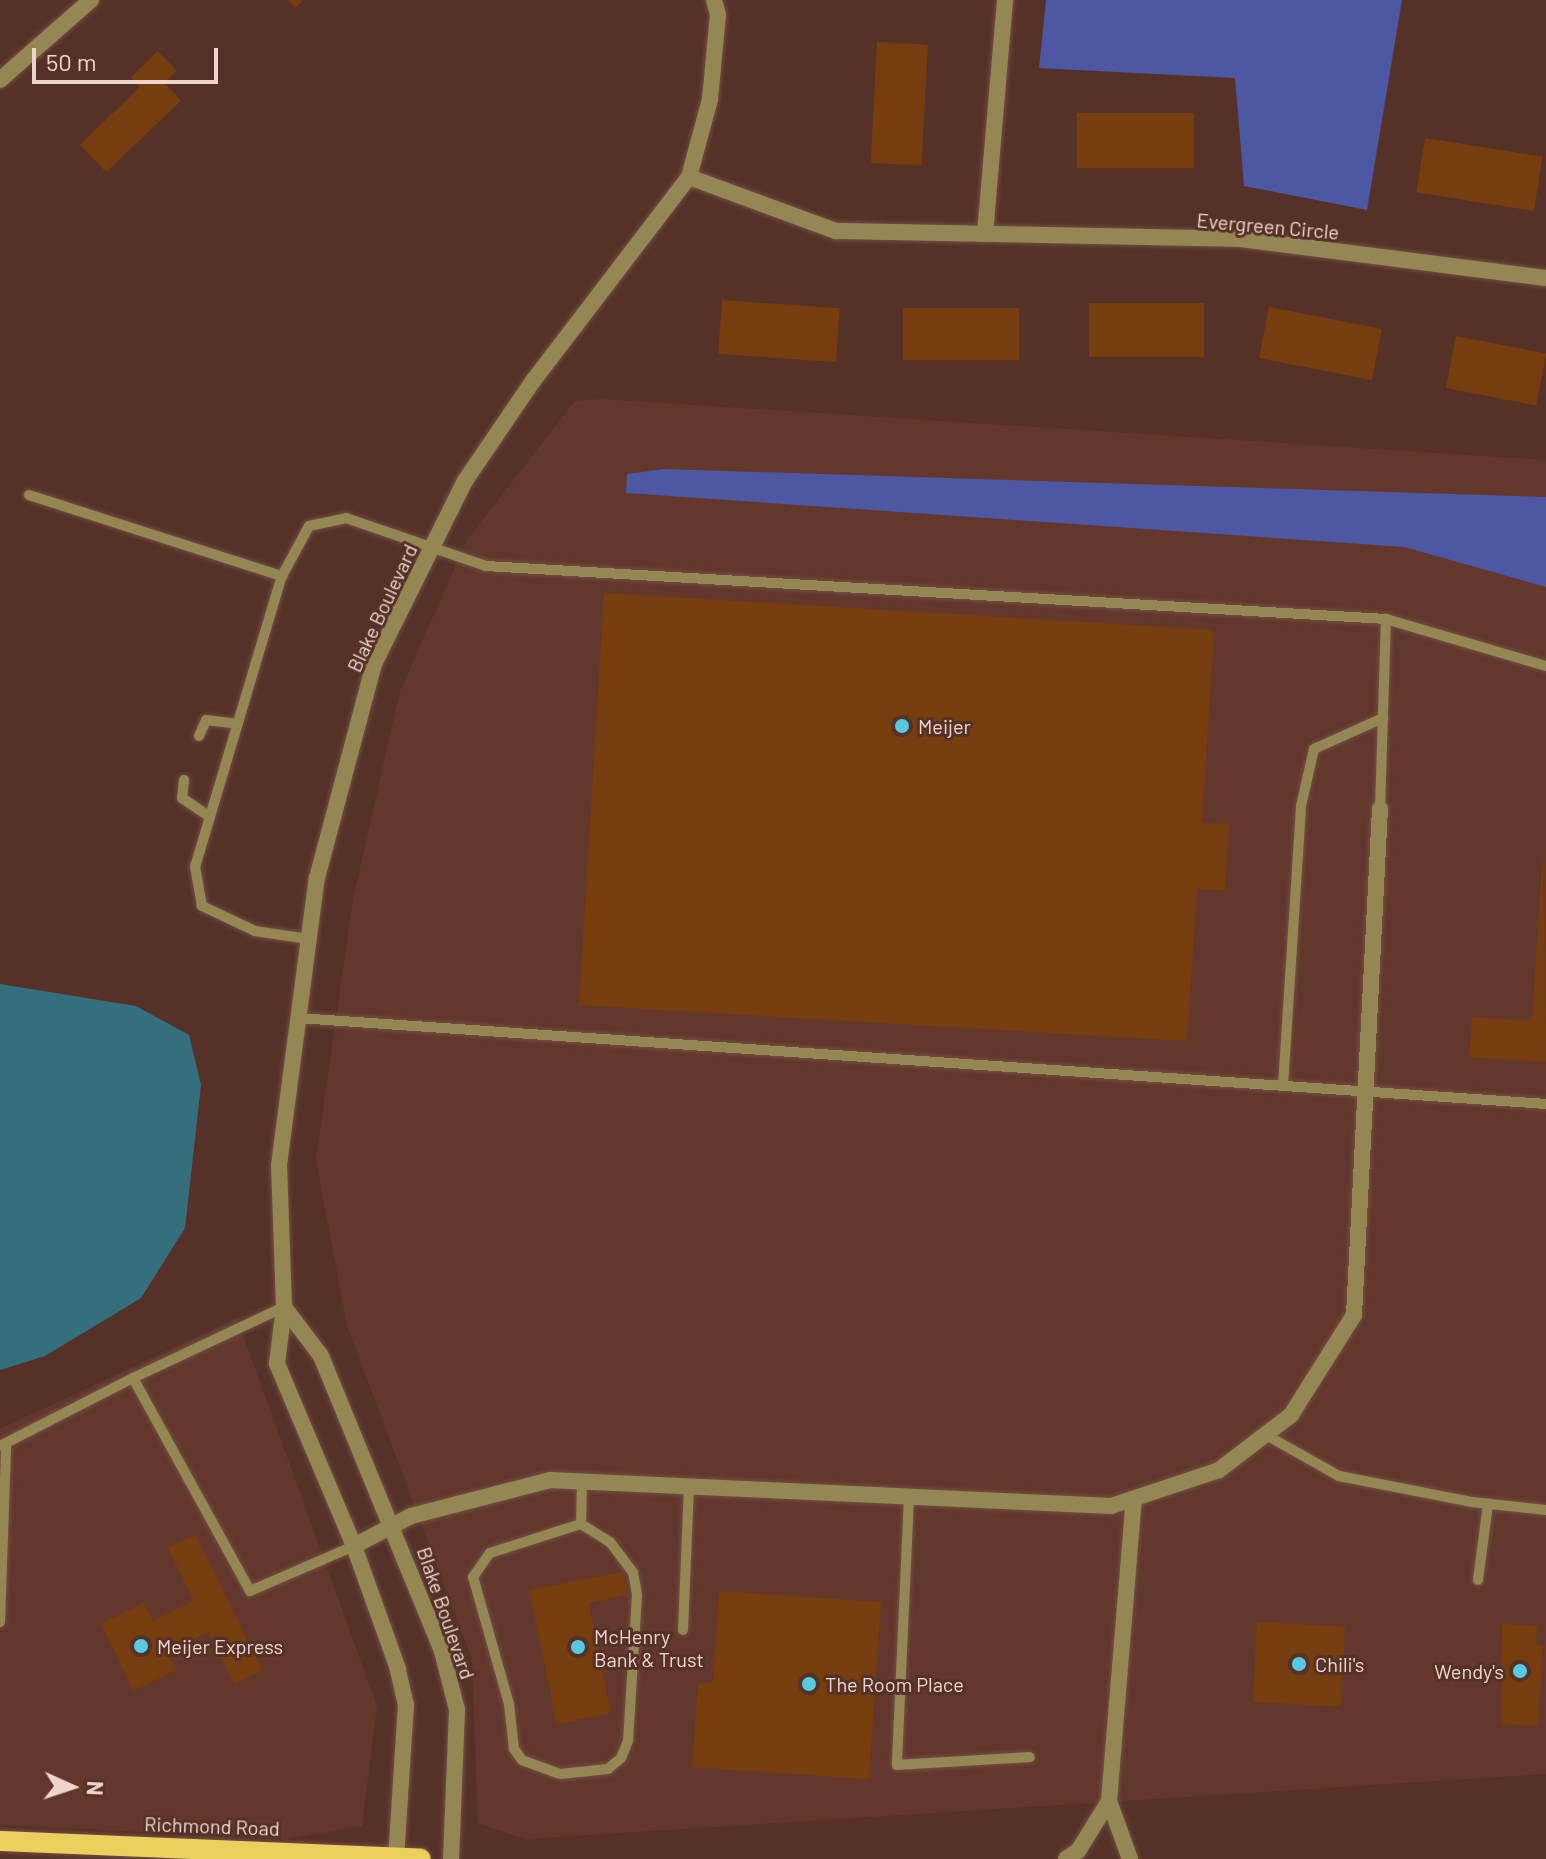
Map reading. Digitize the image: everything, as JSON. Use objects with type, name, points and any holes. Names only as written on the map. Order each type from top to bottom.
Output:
[{"type":"main road","name":"Richmond Road","points":[[0,1841],[421,1859]]},
{"type":"street","points":[[0,80],[91,0]]},
{"type":"street","name":"Blake Boulevard","points":[[396,1858],[406,1705],[384,1624],[277,1364],[284,1307],[279,1165],[317,878],[374,664],[465,481],[533,381],[689,177],[710,99],[718,15],[714,0]]},
{"type":"street","points":[[985,234],[1005,0]]},
{"type":"street","name":"Evergreen Circle","points":[[689,177],[836,231],[1241,239],[1546,278]]},
{"type":"street","points":[[354,1546],[411,1516],[550,1480],[1111,1506],[1219,1470],[1291,1415],[1354,1315],[1380,809]]},
{"type":"street","name":"Blake Boulevard","points":[[284,1307],[321,1356],[394,1525],[442,1651],[457,1710],[451,1859]]},
{"type":"street","points":[[1130,1859],[1109,1801],[1134,1499]]},
{"type":"street","points":[[1066,1859],[1078,1851],[1109,1801]]},
{"type":"lane","points":[[29,495],[282,576]]},
{"type":"lane","points":[[309,939],[255,931],[202,906],[195,867],[282,576],[309,526],[346,518],[486,566],[1386,619],[1546,666]]},
{"type":"lane","points":[[1380,809],[1386,619]]},
{"type":"lane","points":[[1283,1086],[1301,806],[1314,749],[1383,718]]},
{"type":"lane","points":[[199,736],[206,720],[238,724]]},
{"type":"lane","points":[[184,780],[182,798],[210,817]]},
{"type":"lane","points":[[298,1018],[1546,1104]]},
{"type":"lane","points":[[0,1622],[3,1446],[133,1378],[284,1307]]},
{"type":"lane","points":[[133,1378],[250,1591],[354,1546]]},
{"type":"lane","points":[[1266,1435],[1339,1476],[1488,1504],[1546,1510]]},
{"type":"lane","points":[[581,1524],[582,1482]]},
{"type":"lane","points":[[683,1630],[689,1487]]},
{"type":"lane","points":[[909,1497],[897,1765],[1030,1757]]},
{"type":"lane","points":[[1478,1580],[1488,1504]]},
{"type":"lane","points":[[581,1524],[610,1542],[633,1572],[637,1595],[628,1741],[621,1758],[608,1769],[560,1774],[522,1760],[514,1749],[509,1704],[473,1577],[490,1553],[581,1524]]},
{"type":"shaded area","points":[[1046,0],[1402,0],[1367,210],[1244,186],[1235,78],[1039,68]]},
{"type":"shaded area","points":[[602,399],[1546,460],[1546,1774],[525,1839],[478,1823],[472,1659],[347,1326],[316,1160],[353,899],[400,691],[467,540],[575,401]]},
{"type":"shaded area","points":[[664,469],[1546,497],[1546,587],[1404,547],[626,493],[627,474]]},
{"type":"shaded area","points":[[0,984],[136,1006],[189,1035],[201,1085],[185,1228],[141,1298],[45,1356],[0,1370]]},
{"type":"shaded area","points":[[237,1318],[377,1706],[362,1826],[287,1839],[0,1825],[0,1429]]},
{"type":"building","points":[[288,0],[304,0],[295,8]]},
{"type":"building","points":[[877,42],[928,45],[922,166],[871,163]]},
{"type":"building","points":[[158,51],[177,71],[164,82],[181,101],[106,172],[80,145],[140,87],[131,77]]},
{"type":"building","points":[[1077,113],[1194,113],[1194,168],[1077,168]]},
{"type":"building","points":[[1425,138],[1543,157],[1534,211],[1416,192]]},
{"type":"building","points":[[722,300],[840,308],[836,362],[718,354]]},
{"type":"building","points":[[1089,303],[1204,303],[1204,357],[1089,357]]},
{"type":"building","points":[[1269,307],[1382,329],[1372,380],[1259,358]]},
{"type":"building","points":[[903,308],[1019,308],[1019,360],[903,360]]},
{"type":"building","points":[[1456,336],[1546,353],[1536,406],[1446,388]]},
{"type":"building","name":"Meijer","points":[[604,593],[1214,630],[1202,823],[1229,824],[1225,890],[1197,889],[1187,1041],[579,1005]]},
{"type":"building","points":[[1543,848],[1546,1062],[1469,1057],[1472,1017],[1532,1021]]},
{"type":"building","points":[[195,1534],[262,1670],[234,1684],[209,1632],[168,1652],[176,1670],[134,1691],[101,1624],[143,1603],[153,1621],[194,1601],[168,1548]]},
{"type":"building","points":[[623,1572],[628,1594],[589,1603],[611,1713],[557,1724],[529,1590]]},
{"type":"building","points":[[719,1591],[881,1602],[869,1779],[692,1767],[698,1684],[713,1681]]},
{"type":"building","name":"Chili's","points":[[1257,1622],[1345,1627],[1341,1706],[1253,1702]]},
{"type":"building","name":"Wendy's","points":[[1502,1624],[1537,1626],[1536,1645],[1543,1645],[1538,1726],[1501,1724]]},
{"type":"place","name":"Meijer","points":[[902,726]]},
{"type":"place","name":"Meijer Express","points":[[141,1646]]},
{"type":"place","name":"McHenry Bank & Trust","points":[[578,1647]]},
{"type":"place","name":"Chili's","points":[[1299,1664]]},
{"type":"place","name":"Wendy's","points":[[1520,1671]]},
{"type":"place","name":"The Room Place","points":[[809,1684]]}]
